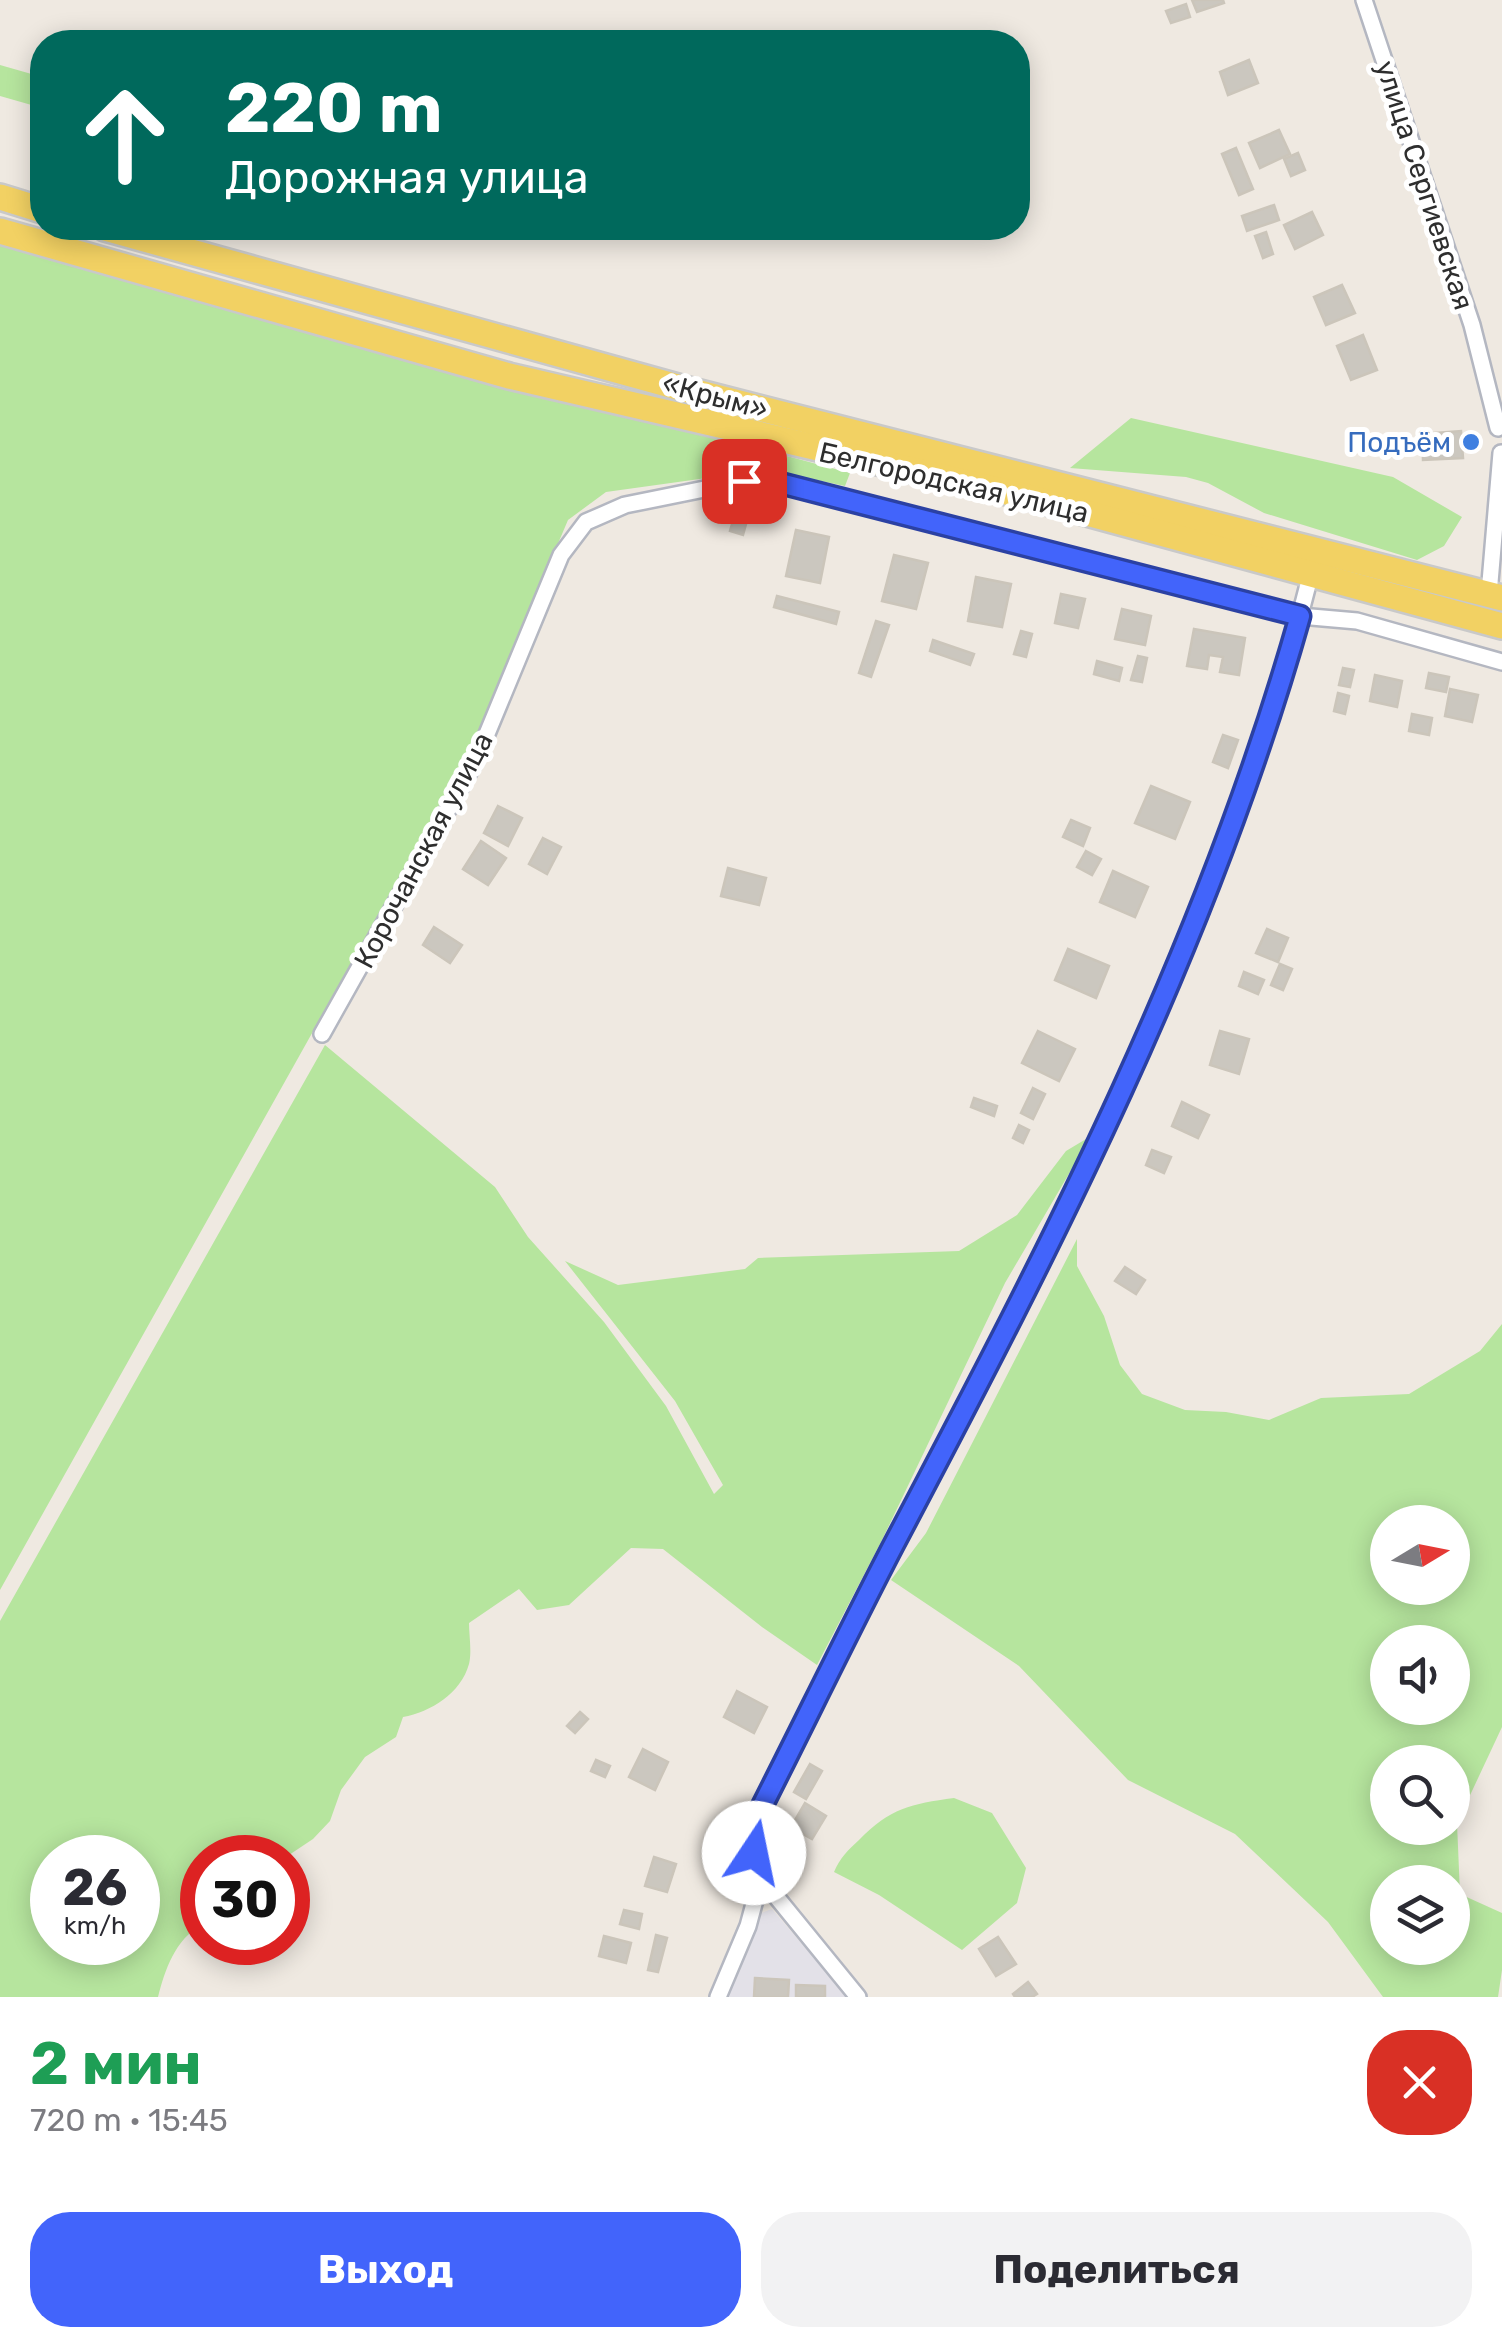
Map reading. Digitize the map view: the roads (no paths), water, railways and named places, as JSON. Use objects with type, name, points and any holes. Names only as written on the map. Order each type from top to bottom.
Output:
[{"type":"main road","points":[[0,198],[30,207]]},
{"type":"main road","name":"Белгородская улица","points":[[0,230],[30,238]]},
{"type":"main road","name":"Белгородская улица","points":[[36,240],[509,376],[1016,494],[1502,626]]},
{"type":"main road","name":"«Крым»","points":[[147,240],[692,391],[1495,596]]},
{"type":"main road","points":[[214,290],[220,261]]},
{"type":"street","name":"улица Сергиевская","points":[[1364,0],[1472,325],[1498,428]]},
{"type":"street","points":[[1495,596],[1501,453]]},
{"type":"street","name":"Корочанская улица","points":[[322,1034],[477,758],[560,555],[586,522],[626,504],[744,481],[776,482],[1300,616],[1357,621],[1502,662]]},
{"type":"street","points":[[718,1997],[748,1926],[761,1878],[751,1828],[1102,1138],[1163,1004],[1225,850],[1311,573]]},
{"type":"street","points":[[761,1878],[858,1997]]},
{"type":"place","name":"Подъём","points":[[1471,442]]}]
